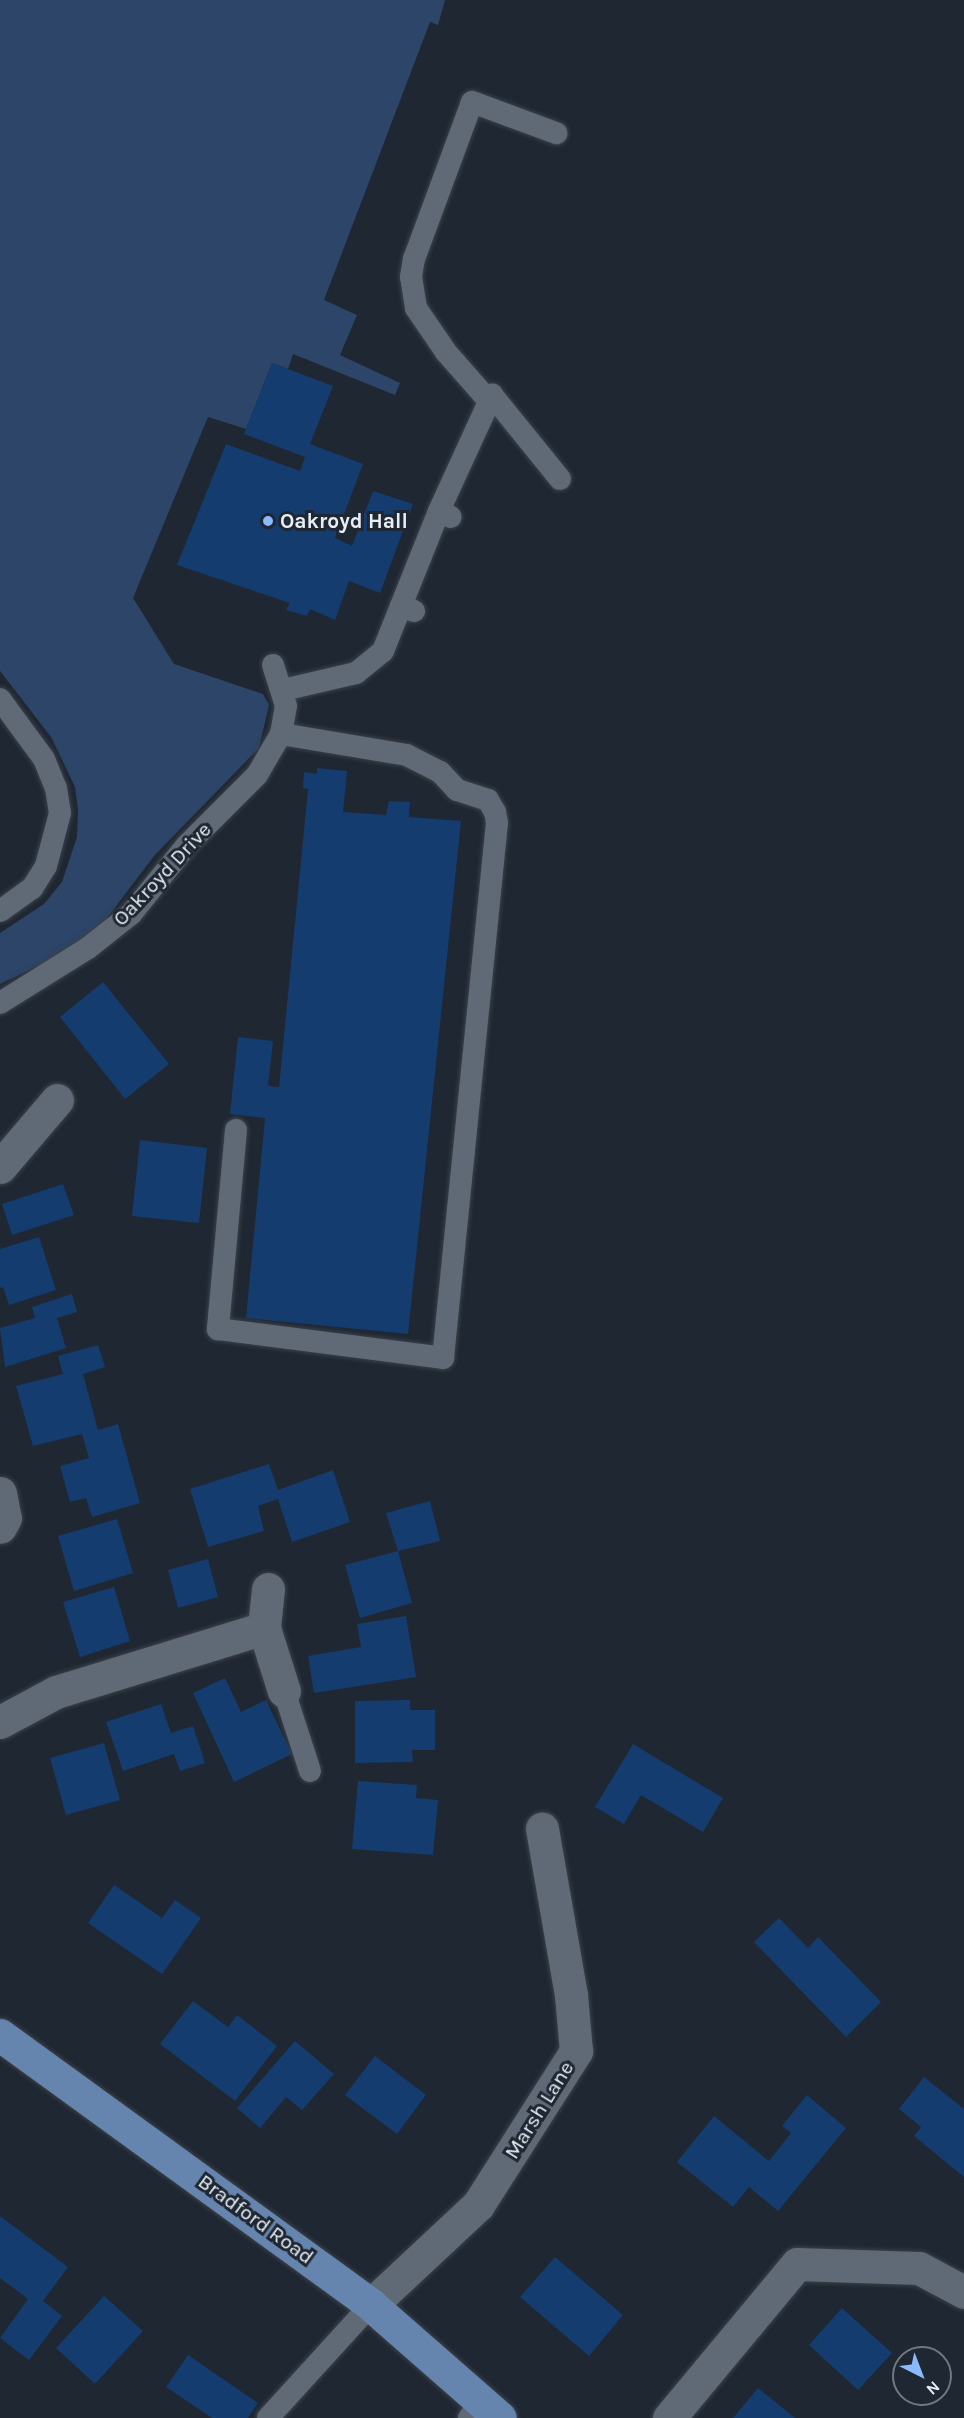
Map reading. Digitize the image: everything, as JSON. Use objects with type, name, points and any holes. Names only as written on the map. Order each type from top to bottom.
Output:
[{"type":"main road","name":"Bradford Road","points":[[1,2038],[371,2305],[484,2412]]},
{"type":"street","points":[[0,1167],[57,1100]]},
{"type":"street","points":[[0,1493],[5,1518],[0,1527]]},
{"type":"street","points":[[268,1589],[264,1628],[284,1691]]},
{"type":"street","points":[[0,1722],[56,1692],[264,1628]]},
{"type":"street","name":"Marsh Lane","points":[[371,2305],[477,2205],[576,2050],[571,1995],[550,1892],[542,1828]]},
{"type":"street","points":[[669,2418],[797,2264],[919,2268],[964,2292]]},
{"type":"lane","points":[[489,401],[446,352],[416,308],[411,277],[414,260],[472,102],[556,133]]},
{"type":"lane","points":[[283,690],[336,679],[374,661],[383,651],[407,609],[492,395],[560,479]]},
{"type":"lane","points":[[236,1130],[218,1329],[443,1358],[497,823],[495,812],[488,800],[457,790],[440,772],[407,755],[281,734],[286,706],[283,690],[273,665]]},
{"type":"lane","points":[[0,699],[44,759],[56,788],[60,813],[46,866],[32,888],[0,911]]},
{"type":"lane","name":"Oakroyd Drive","points":[[0,1003],[88,948],[131,914],[186,846],[257,774],[281,734]]},
{"type":"lane","points":[[284,1691],[310,1772]]},
{"type":"lane","points":[[268,2418],[371,2305]]},
{"type":"shaded area","points":[[0,0],[445,0],[438,25],[430,22],[324,300],[357,315],[340,355],[400,383],[395,395],[293,354],[288,369],[272,363],[246,429],[208,417],[133,598],[174,664],[263,694],[269,705],[259,748],[154,856],[104,922],[59,956],[0,984],[0,933],[44,904],[62,882],[77,837],[78,810],[75,787],[51,737],[0,671]]},
{"type":"building","name":"Oakroyd Hall","points":[[272,363],[333,386],[310,444],[363,464],[335,538],[352,546],[373,491],[413,504],[380,593],[349,581],[335,620],[310,609],[307,616],[286,610],[290,603],[177,565],[226,444],[300,471],[305,457],[244,434]]},
{"type":"building","points":[[317,768],[347,771],[343,812],[386,815],[389,801],[410,802],[409,817],[461,821],[408,1334],[246,1318],[265,1118],[230,1114],[238,1037],[273,1041],[268,1086],[279,1087],[308,789],[303,788],[304,772],[317,774]]},
{"type":"building","points":[[103,982],[169,1064],[125,1099],[60,1017]]},
{"type":"building","points":[[140,1140],[207,1148],[199,1223],[132,1216]]},
{"type":"building","points":[[63,1184],[74,1215],[12,1235],[2,1204]]},
{"type":"building","points":[[39,1237],[56,1290],[9,1305],[3,1287],[0,1288],[0,1249]]},
{"type":"building","points":[[72,1294],[77,1312],[57,1318],[66,1348],[5,1367],[0,1328],[35,1318],[32,1307]]},
{"type":"building","points":[[98,1345],[105,1367],[83,1374],[98,1430],[118,1424],[140,1503],[92,1517],[86,1498],[70,1502],[60,1466],[89,1458],[82,1434],[33,1446],[16,1386],[63,1374],[58,1356]]},
{"type":"building","points":[[269,1464],[278,1490],[333,1470],[350,1522],[292,1542],[278,1499],[258,1506],[264,1531],[208,1547],[190,1489]]},
{"type":"building","points":[[430,1501],[440,1541],[398,1551],[386,1513]]},
{"type":"building","points":[[117,1519],[133,1573],[74,1591],[58,1536]]},
{"type":"building","points":[[398,1551],[412,1603],[360,1618],[345,1565]]},
{"type":"building","points":[[208,1559],[218,1597],[178,1608],[168,1570]]},
{"type":"building","points":[[114,1587],[130,1641],[80,1657],[63,1602]]},
{"type":"building","points":[[406,1616],[416,1677],[314,1693],[308,1656],[361,1647],[357,1624]]},
{"type":"building","points":[[225,1678],[241,1712],[266,1700],[292,1754],[234,1782],[193,1693]]},
{"type":"building","points":[[410,1700],[410,1710],[435,1710],[435,1750],[412,1750],[413,1762],[355,1763],[355,1701]]},
{"type":"building","points":[[161,1704],[171,1733],[193,1726],[205,1763],[180,1771],[174,1754],[123,1771],[106,1722]]},
{"type":"building","points":[[104,1743],[120,1800],[66,1815],[50,1758]]},
{"type":"building","points":[[633,1744],[723,1798],[703,1832],[641,1795],[624,1824],[595,1807]]},
{"type":"building","points":[[358,1781],[417,1785],[416,1798],[438,1800],[433,1855],[352,1849]]},
{"type":"building","points":[[114,1885],[162,1918],[175,1900],[201,1918],[162,1974],[88,1923]]},
{"type":"building","points":[[779,1918],[808,1948],[818,1937],[881,2002],[846,2037],[754,1942]]},
{"type":"building","points":[[193,2001],[228,2027],[237,2015],[277,2046],[235,2101],[160,2044]]},
{"type":"building","points":[[295,2041],[334,2074],[302,2110],[286,2097],[260,2128],[237,2108]]},
{"type":"building","points":[[375,2056],[426,2095],[397,2134],[345,2095]]},
{"type":"building","points":[[924,2077],[964,2109],[964,2177],[914,2136],[921,2127],[899,2109]]},
{"type":"building","points":[[807,2095],[846,2128],[778,2211],[749,2187],[733,2207],[677,2162],[714,2116],[769,2161],[791,2133],[782,2126]]},
{"type":"building","points":[[0,2216],[68,2267],[43,2301],[62,2316],[29,2360],[0,2338],[28,2299],[0,2278]]},
{"type":"building","points":[[555,2257],[623,2315],[589,2356],[520,2297]]},
{"type":"building","points":[[104,2296],[143,2331],[95,2384],[56,2348]]},
{"type":"building","points":[[842,2308],[892,2353],[858,2390],[809,2345]]},
{"type":"building","points":[[188,2355],[258,2403],[248,2418],[212,2418],[166,2387]]},
{"type":"building","points":[[758,2388],[795,2418],[733,2418]]},
{"type":"place","name":"Oakroyd Hall","points":[[268,521]]}]
